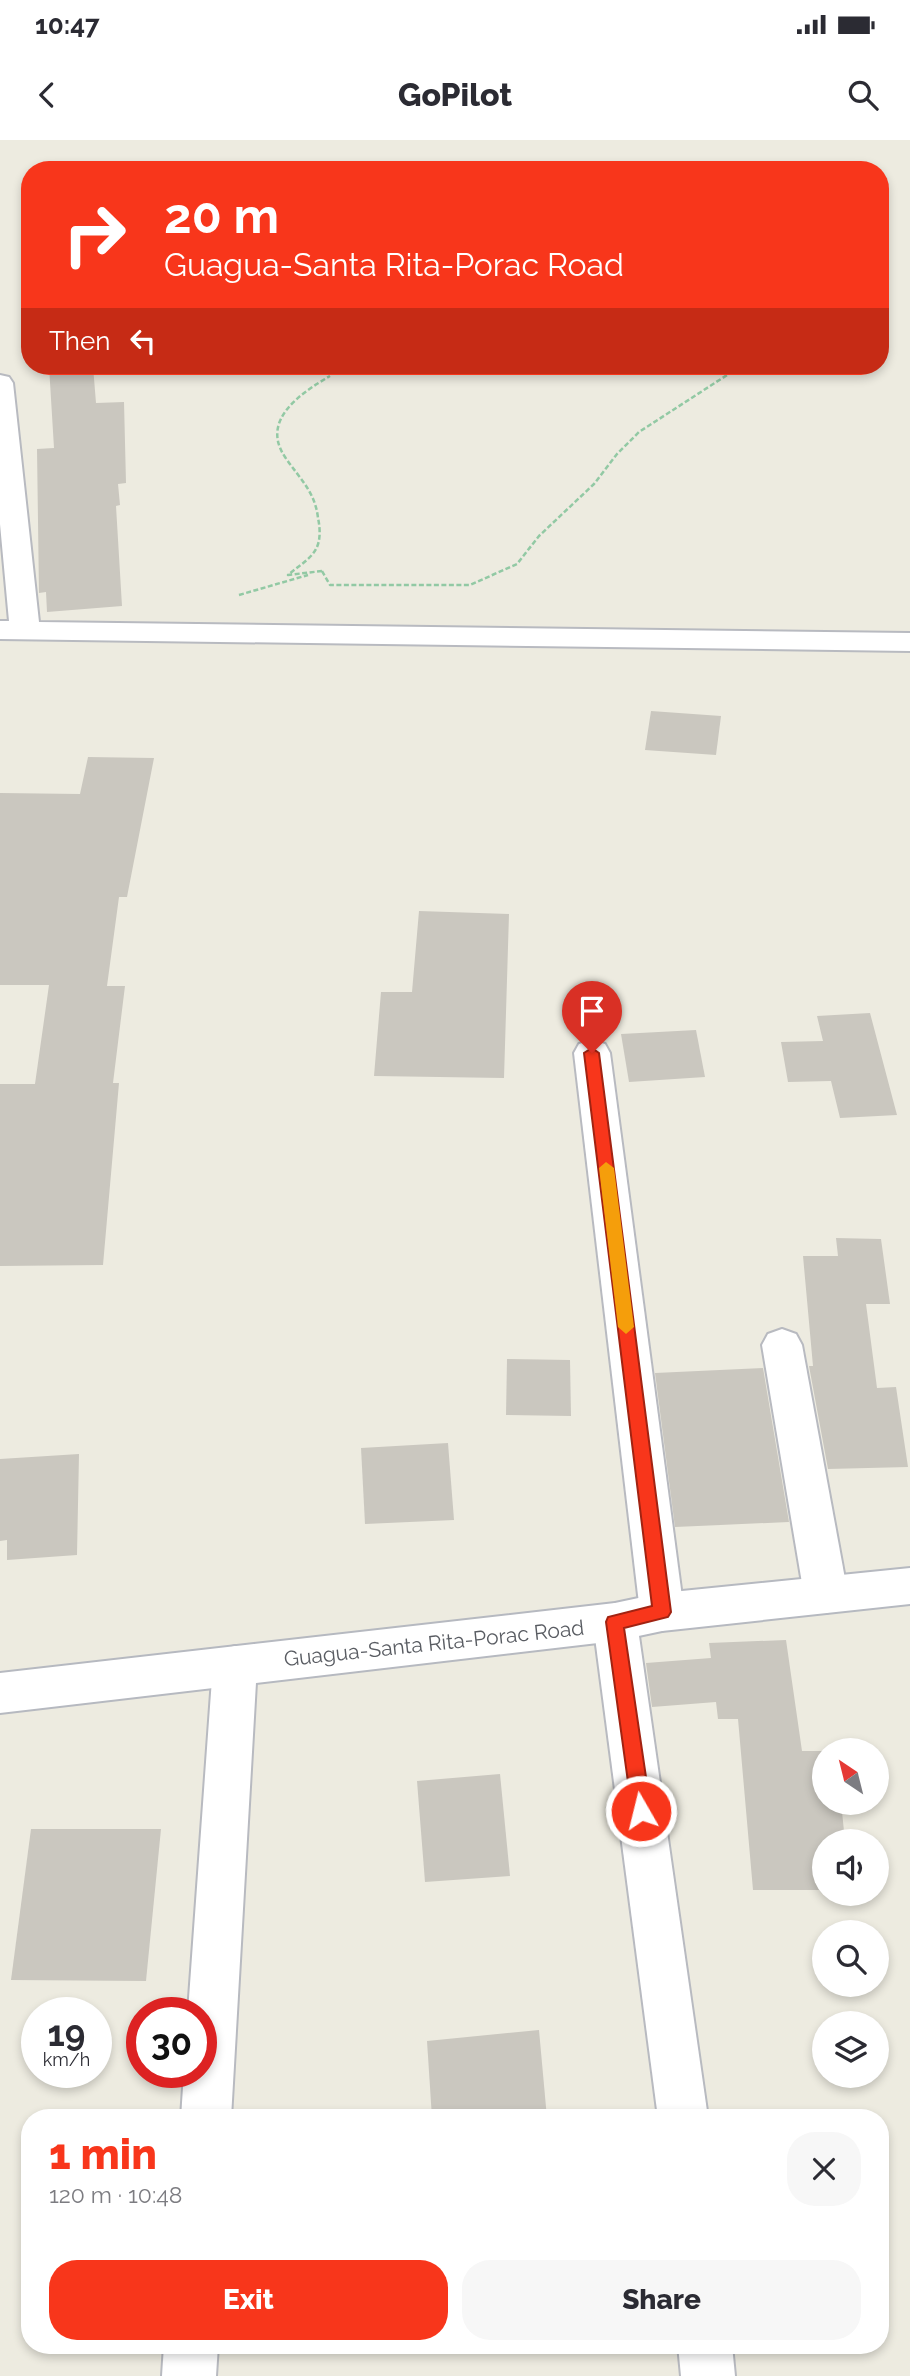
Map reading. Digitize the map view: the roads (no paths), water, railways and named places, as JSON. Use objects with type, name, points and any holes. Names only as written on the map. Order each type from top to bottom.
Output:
[{"type":"street","points":[[0,383],[12,630],[910,642]]},
{"type":"street","points":[[592,1053],[662,1612]]},
{"type":"street","points":[[782,1345],[826,1595]]},
{"type":"street","name":"Guagua-Santa Rita-Porac Road","points":[[0,1693],[615,1622],[662,1612],[910,1586]]},
{"type":"street","points":[[615,1622],[681,2109]]},
{"type":"street","points":[[207,2109],[235,1665]]},
{"type":"street","points":[[189,2376],[190,2354]]},
{"type":"street","points":[[706,2354],[708,2376]]}]
